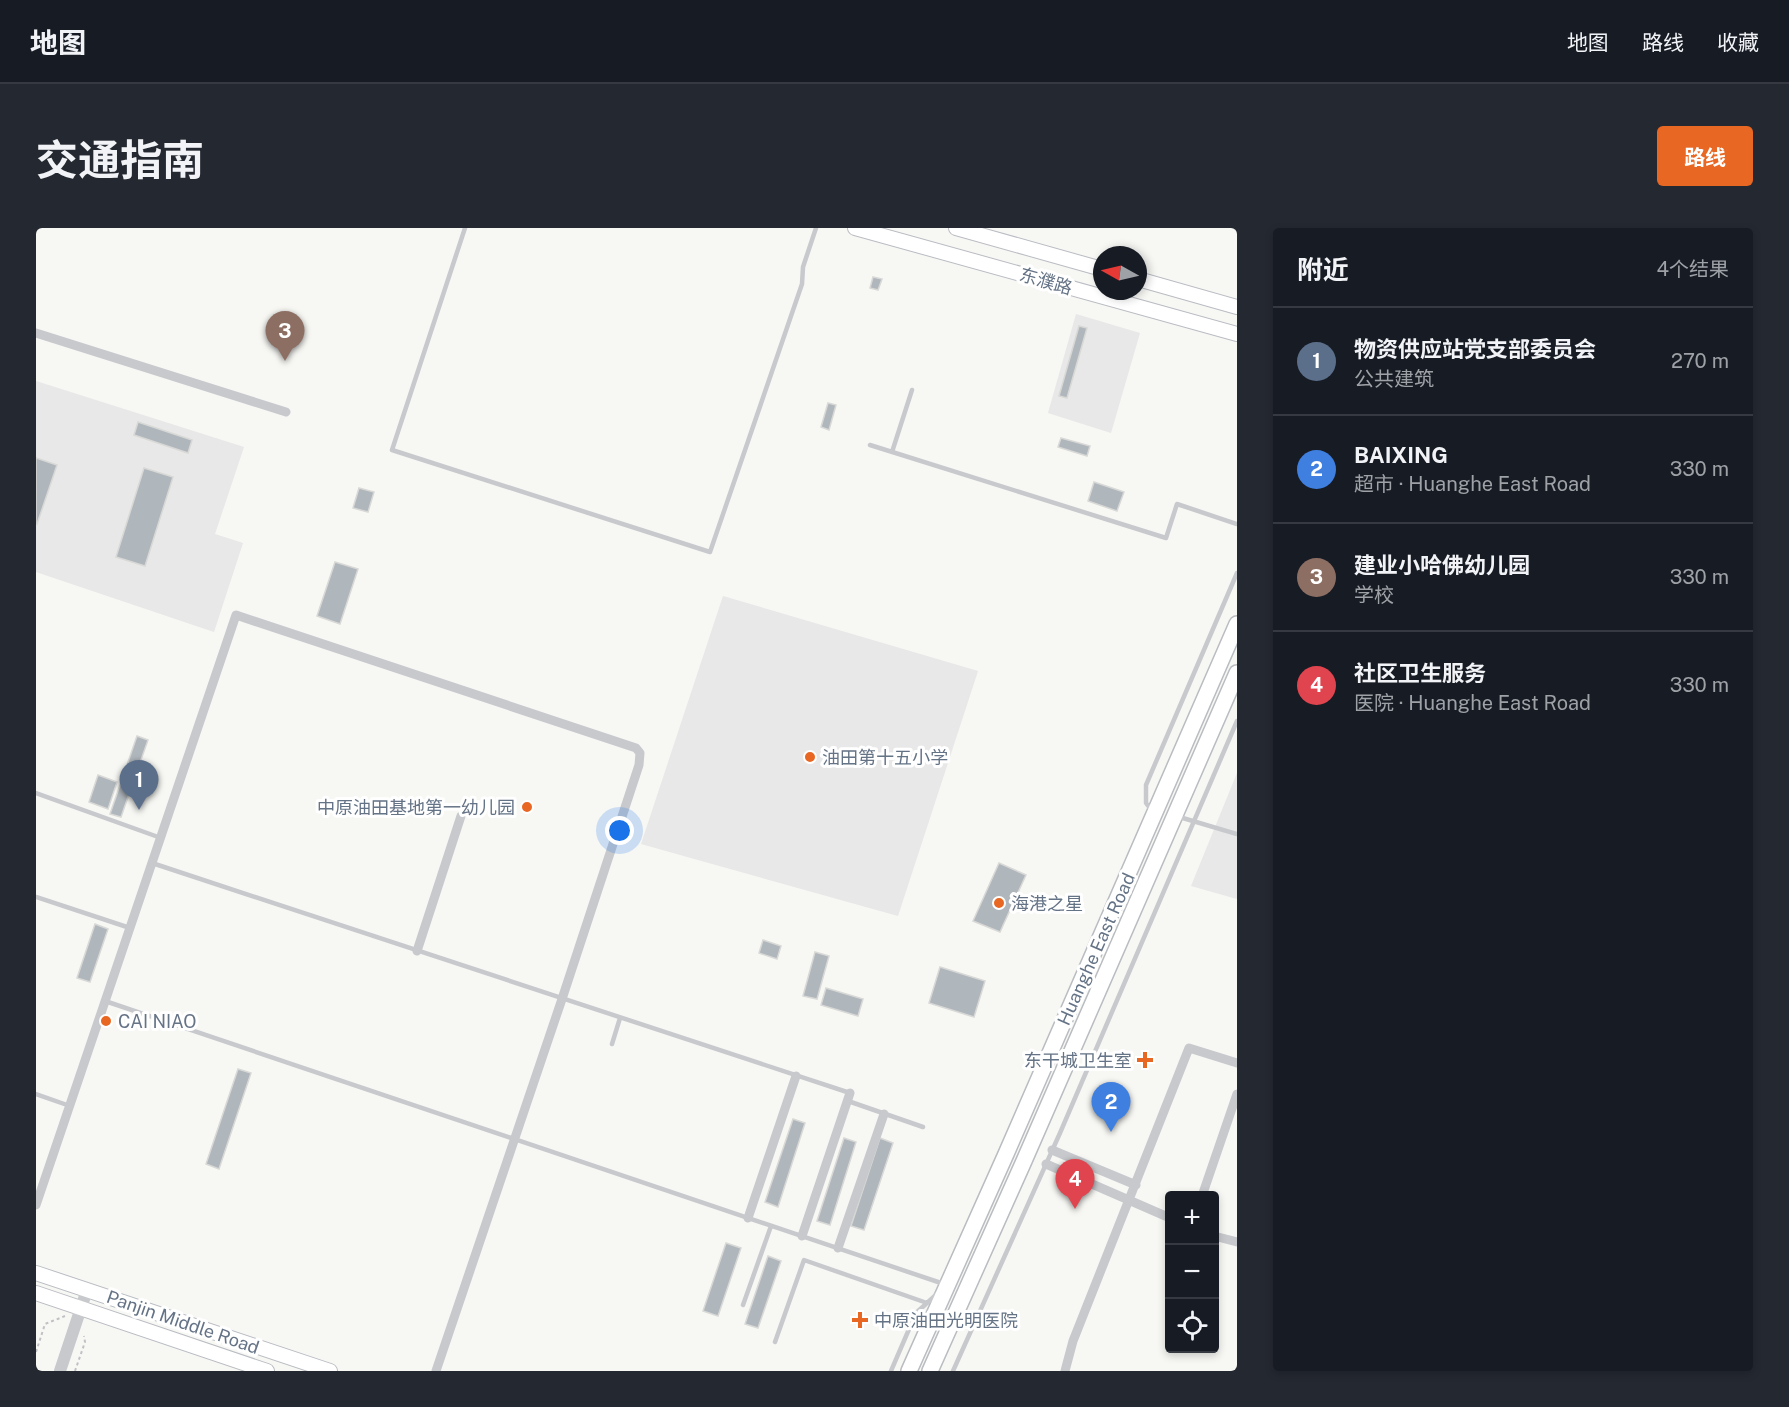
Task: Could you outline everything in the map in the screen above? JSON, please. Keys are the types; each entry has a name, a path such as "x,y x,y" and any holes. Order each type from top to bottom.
{"main road":[{"name":"东濮路","path":"855,228 1237,334"},
{"name":"东濮路","path":"956,228 1093,266"},
{"path":"1147,282 1237,307"},
{"name":"Huanghe East Road","path":"909,1371 1237,624"},
{"name":"Huanghe East Road","path":"930,1371 1237,673"},
{"name":"Panjin Middle Road","path":"36,1273 330,1371"},
{"name":"Panjin Middle Road","path":"36,1293 267,1371"}],"street":[{"path":"36,333 286,412"},
{"path":"36,1205 236,615 636,748 640,753 639,765 436,1371"},
{"path":"417,951 461,816"},
{"path":"1065,1371 1073,1341 1189,1048 1237,1063"},
{"path":"748,1218 796,1076"},
{"path":"1204,1191 1237,1094"},
{"path":"802,1236 849,1097"},
{"path":"838,1248 884,1114"},
{"path":"1052,1150 1136,1185"},
{"path":"1046,1164 1165,1216"},
{"path":"1219,1237 1237,1242"},
{"path":"60,1371 87,1290"}],"lane":[{"path":"465,228 392,450 710,552 802,285 803,267 816,228"},
{"path":"892,452 912,390"},
{"path":"870,445 1166,538 1178,504 1237,524"},
{"path":"1154,815 1146,803 1146,785 1237,573"},
{"path":"953,1371 1046,1164 1237,720"},
{"path":"36,793 161,838"},
{"path":"1175,816 1237,834"},
{"path":"152,863 796,1076 884,1114 922,1127"},
{"path":"36,897 130,928"},
{"path":"105,1001 947,1285 916,1313 891,1371"},
{"path":"612,1044 620,1018"},
{"path":"36,1094 70,1106"},
{"path":"743,1305 771,1226"},
{"path":"775,1342 804,1260 927,1303"}],"path":[{"path":"36,1353 45,1324 81,1309"}],"shaded area":[{"path":"1076,314 1140,333 1111,433 1048,413"},
{"path":"36,381 244,447 215,534 243,543 214,632 36,572"},
{"name":"油田第十五小学","path":"723,596 978,671 898,916 641,844"},
{"path":"1237,773 1237,899 1191,886"}],"building":[{"path":"873,277 882,279 878,290 870,288"},
{"path":"1079,326 1087,328 1067,398 1059,396"},
{"path":"828,403 836,405 829,430 821,427"},
{"path":"138,422 192,440 188,453 134,435"},
{"path":"1061,438 1090,446 1087,456 1058,447"},
{"path":"36,458 57,465 37,524 36,523"},
{"path":"144,468 173,477 145,566 116,557"},
{"path":"1094,482 1124,492 1117,511 1088,501"},
{"path":"359,488 374,492 368,512 353,508"},
{"path":"335,562 358,569 340,624 317,616"},
{"path":"137,736 148,740 121,817 110,814"},
{"path":"98,775 117,782 108,809 89,802"},
{"path":"999,863 1026,875 1000,932 973,921"},
{"path":"95,924 108,929 90,982 77,978"},
{"path":"763,940 781,946 777,959 759,953"},
{"path":"815,952 829,956 817,999 803,996"},
{"path":"940,967 985,981 974,1017 929,1003"},
{"path":"826,988 863,999 858,1016 821,1005"},
{"path":"238,1069 251,1073 219,1169 206,1164"},
{"path":"793,1119 805,1123 778,1207 765,1202"},
{"path":"844,1138 856,1142 830,1225 817,1221"},
{"path":"880,1138 893,1143 864,1230 851,1226"},
{"path":"726,1243 741,1248 718,1316 703,1311"},
{"path":"768,1256 781,1261 758,1328 745,1324"}],"place":[{"name":"建业小哈佛幼儿园","path":"285,361"},
{"name":"油田第十五小学","path":"810,757"},
{"name":"中原油田基地第一幼儿园","path":"527,807"},
{"name":"物资供应站党支部委员会","path":"139,810"},
{"name":"海港之星","path":"999,903"},
{"name":"CAI NIAO","path":"106,1021"},
{"name":"东干城卫生室","path":"1145,1060"},
{"name":"BAIXING","path":"1111,1132"},
{"name":"社区卫生服务","path":"1075,1209"},
{"name":"中原油田光明医院","path":"860,1320"}]}
